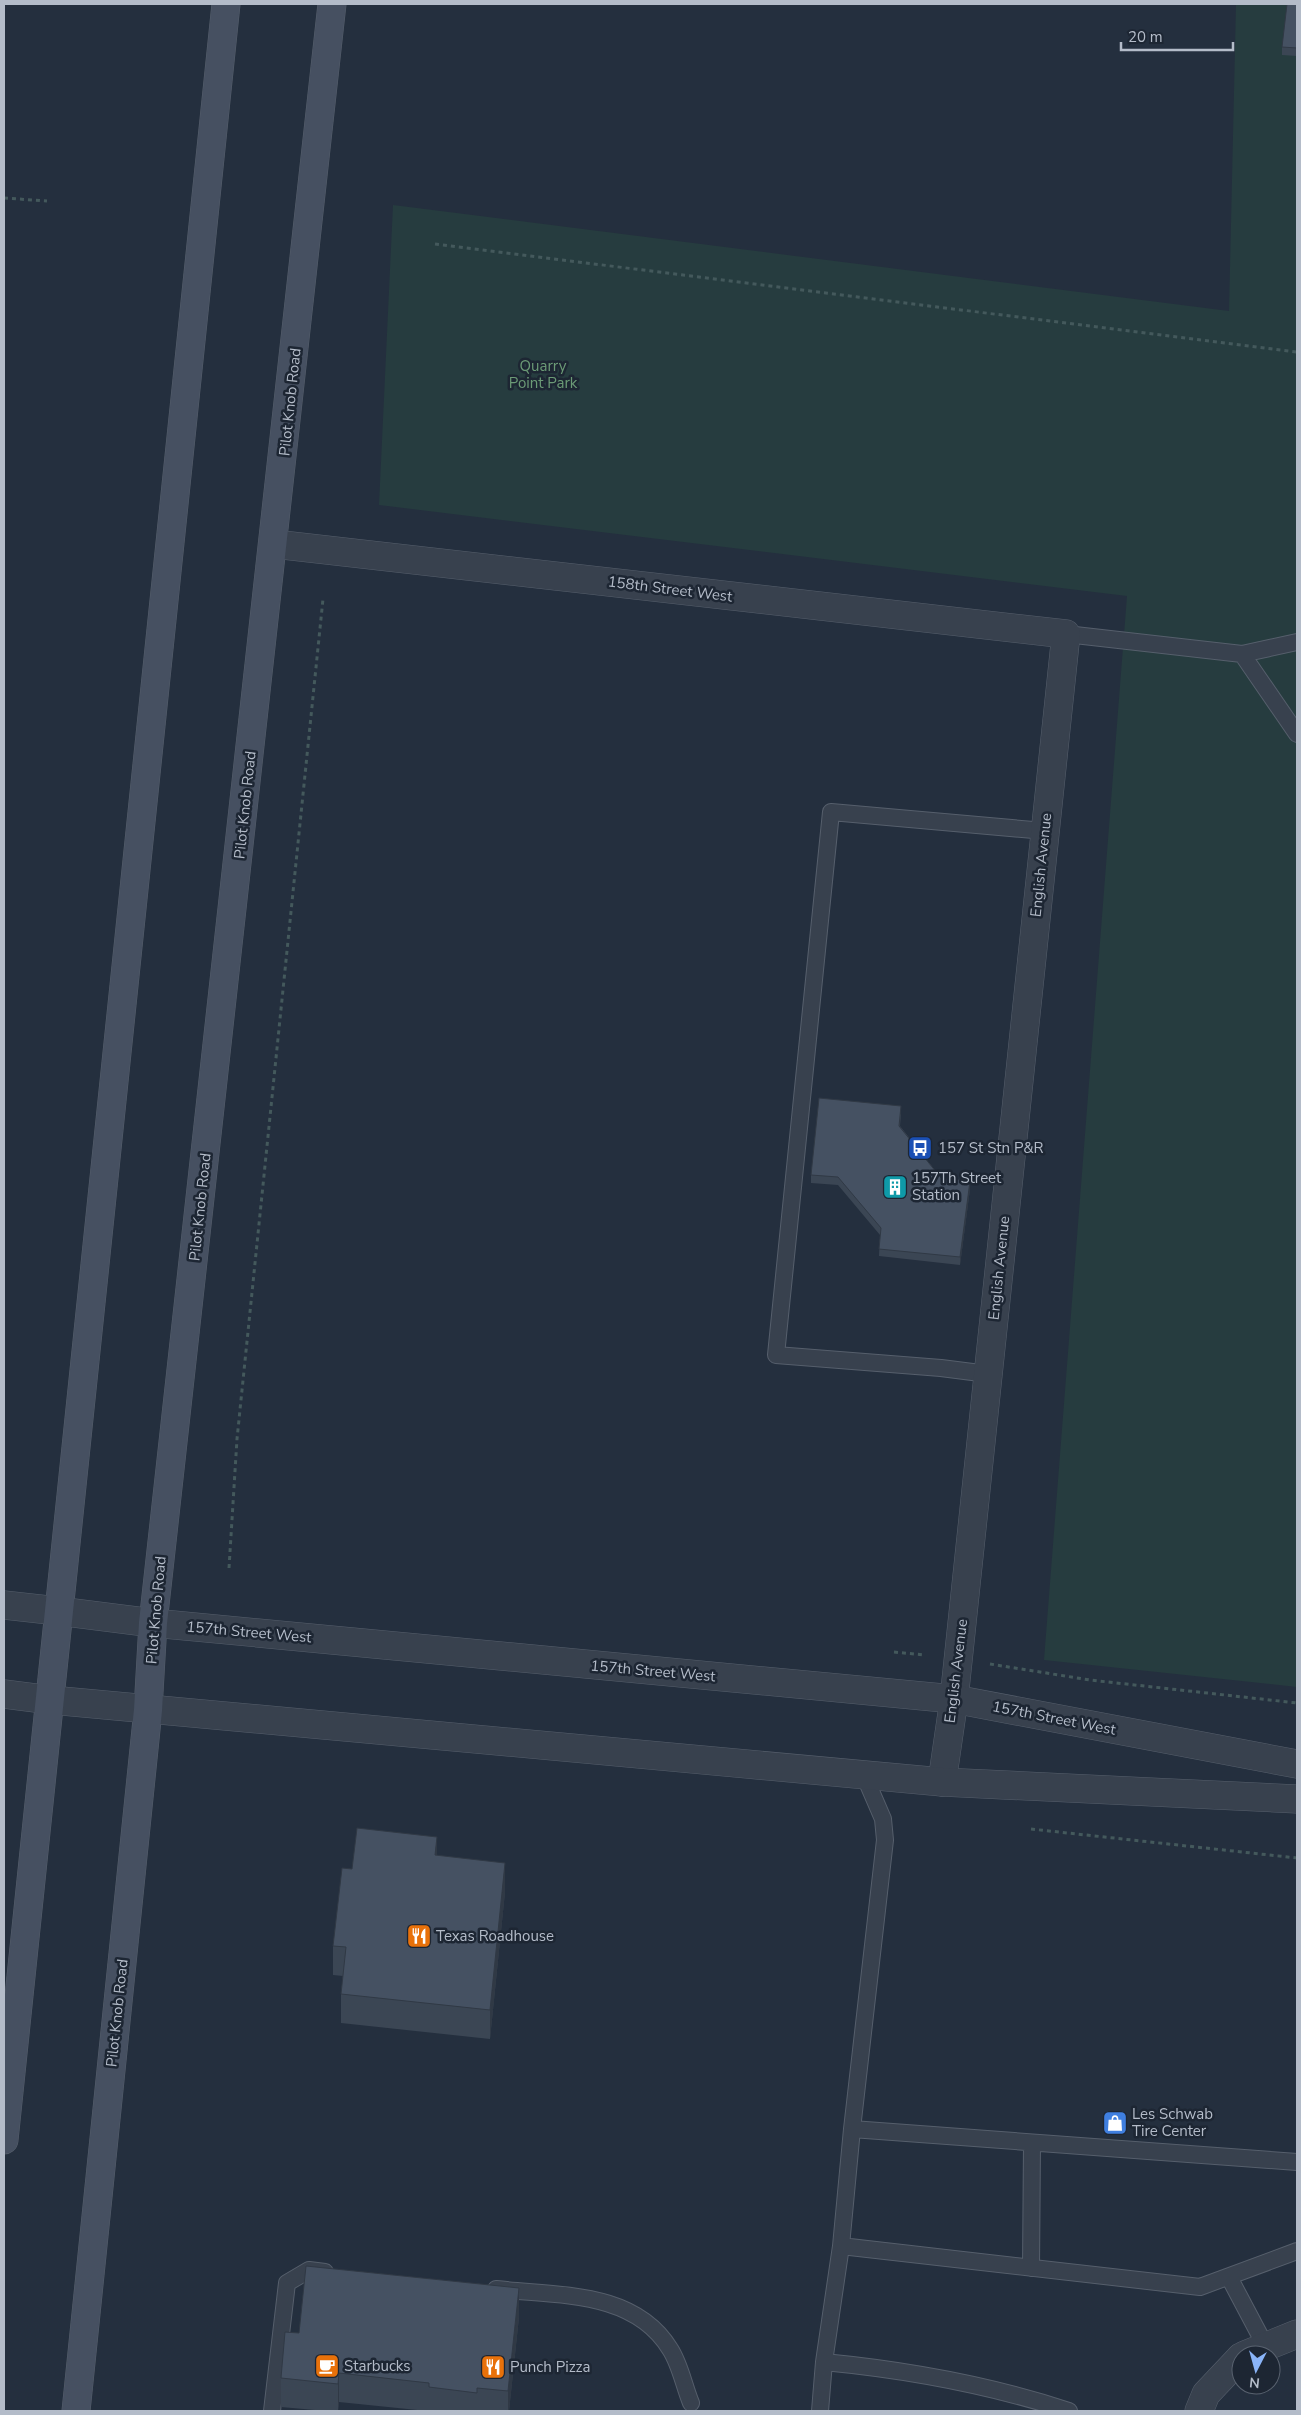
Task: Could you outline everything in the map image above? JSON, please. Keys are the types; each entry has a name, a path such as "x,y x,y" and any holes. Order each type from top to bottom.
{"main road":[{"path":"4,2140 226,4"},
{"name":"Pilot Knob Road","path":"76,2411 148,1710 153,1623 274,544 332,4"}],"street":[{"name":"158th Street West","path":"274,544 1066,634"},
{"name":"English Avenue","path":"942,1782 954,1699 1066,634"},
{"name":"157th Street West","path":"4,1605 153,1623 954,1699 1297,1764"},
{"path":"4,1694 148,1710 942,1782 1297,1798"},
{"path":"1270,2345 1297,2334"},
{"path":"1199,2411 1206,2394 1231,2368"}],"lane":[{"path":"1066,634 1242,654 1297,642"},
{"path":"1242,654 1297,734"},
{"path":"988,1374 941,1368 776,1355 831,812 1045,831"},
{"path":"820,2411 824,2362 842,2246 863,2025 885,1840 883,1819 864,1775"},
{"path":"852,2129 1297,2162"},
{"path":"1031,2268 1032,2143"},
{"path":"842,2246 1200,2287 1297,2251"},
{"path":"272,2411 287,2283 309,2270 338,2273"},
{"path":"1228,2277 1254,2345"},
{"path":"483,2288 599,2300 633,2312 656,2330 671,2350 691,2403"},
{"path":"824,2362 869,2366 1015,2394 1069,2411"}],"path":[{"path":"4,198 47,201"},
{"path":"435,244 1297,352"},
{"path":"228,1568 237,1439 323,600"},
{"path":"1010,1666 1090,1680 1297,1703"},
{"path":"1031,1829 1297,1858"}],"green space":[{"name":"Quarry Point Park","path":"1236,4 1297,4 1297,1687 1044,1660 1127,596 379,505 393,205 1229,311"}],"building":[{"path":"1287,4 1297,4 1297,48 1282,47"},
{"name":"157Th Street Station","path":"819,1098 901,1106 899,1126 941,1178 970,1181 960,1257 879,1249 881,1228 838,1177 811,1175"},
{"name":"Texas Roadhouse","path":"357,1828 437,1837 435,1855 505,1863 490,2010 341,1994 346,1947 333,1946 342,1868 352,1869"},
{"path":"306,2266 519,2288 508,2391 477,2388 477,2393 429,2387 429,2383 339,2373 338,2384 281,2378 285,2332 299,2333"}],"place":[{"name":"157 St Stn P&R","path":"920,1148"},
{"name":"157Th Street Station","path":"895,1187"},
{"name":"Texas Roadhouse","path":"419,1936"},
{"name":"Les Schwab Tire Center","path":"1115,2123"},
{"name":"Starbucks","path":"327,2366"},
{"name":"Punch Pizza","path":"493,2367"}]}
